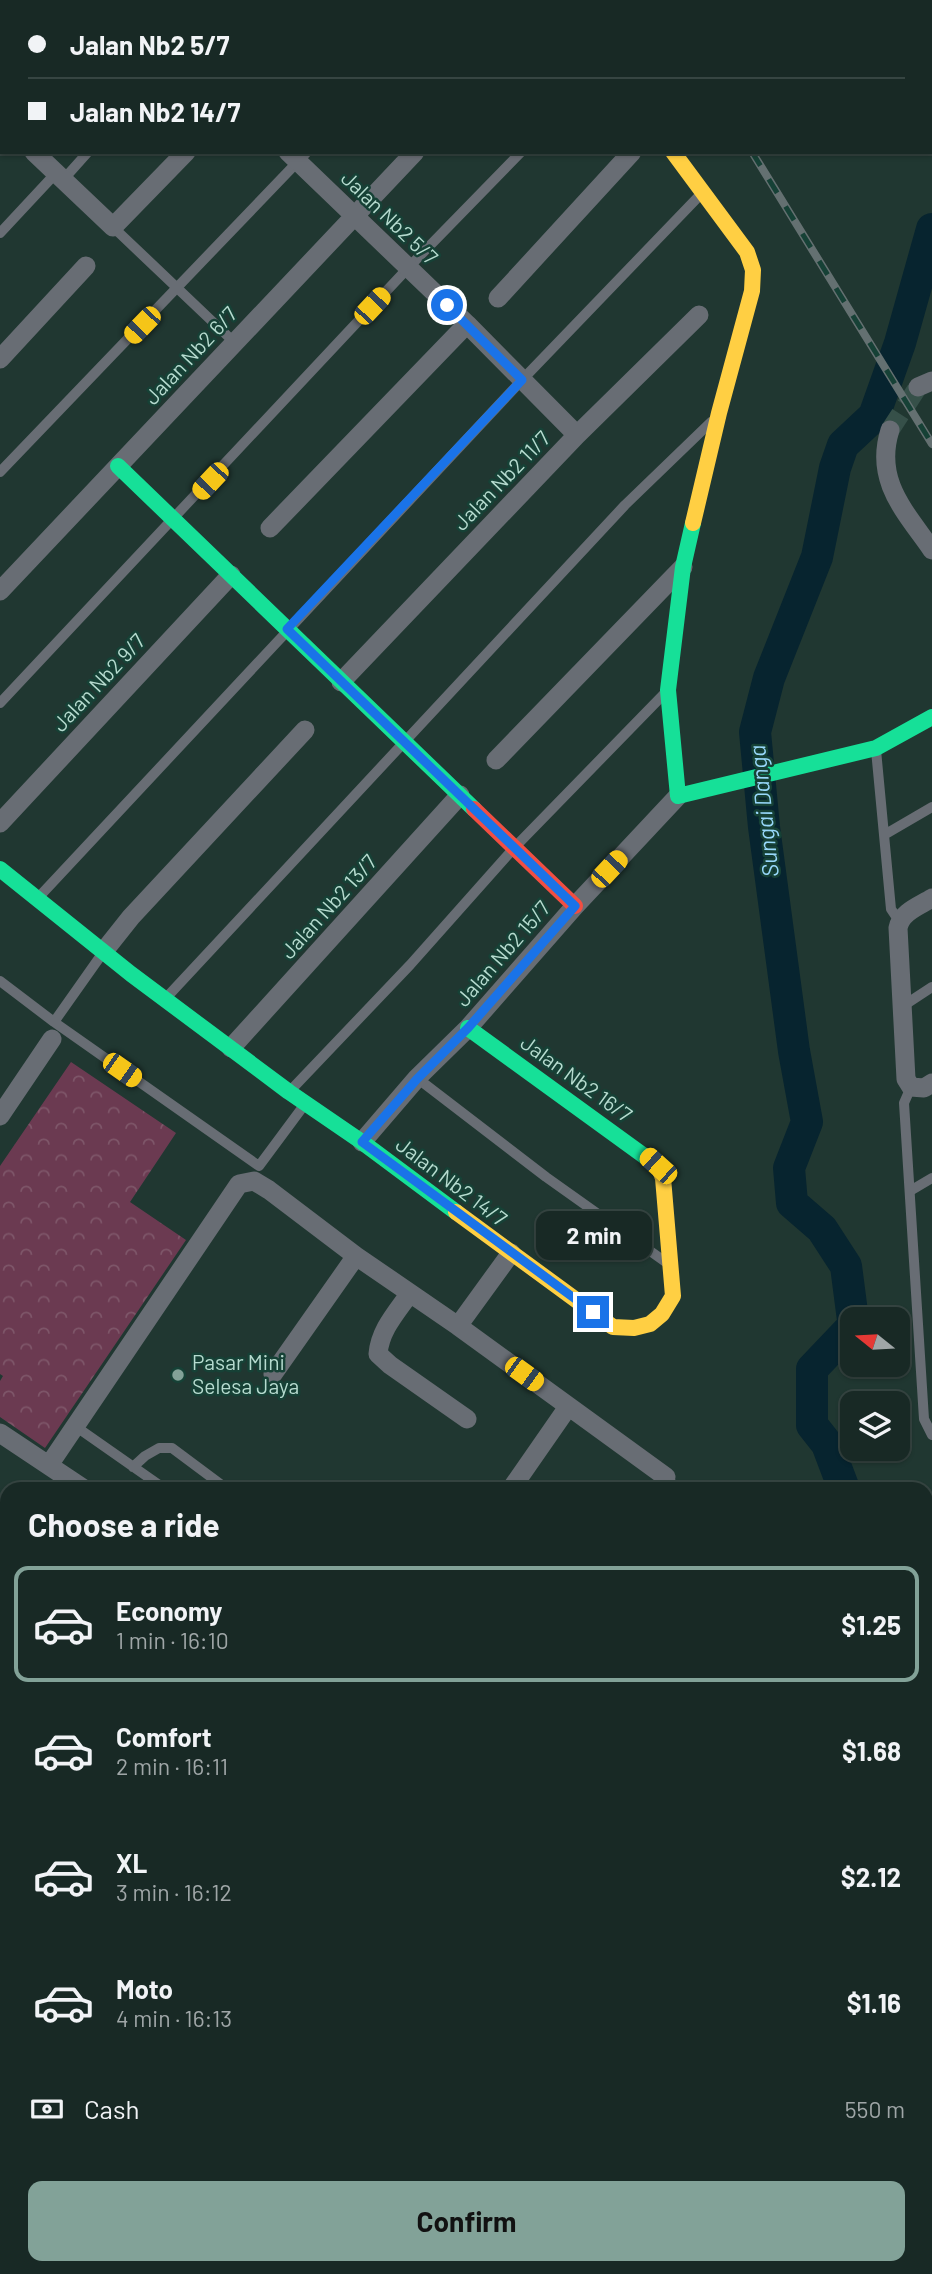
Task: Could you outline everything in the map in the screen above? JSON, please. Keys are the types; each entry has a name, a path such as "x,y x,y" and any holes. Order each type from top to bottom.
{"street":[{"path":"36,154 113,227 184,154"},
{"name":"Jalan Nb2 6/7","path":"0,591 413,154"},
{"path":"498,299 630,154"},
{"path":"674,154 747,252 753,270 752,291 719,413 683,567 668,690 678,796 876,748 932,717"},
{"name":"Jalan Nb2 5/7","path":"297,156 577,435"},
{"path":"0,359 86,265"},
{"name":"Jalan Nb2 11/7","path":"341,682 577,435 699,315"},
{"path":"270,528 467,324"},
{"path":"890,430 884,447 887,478 896,500 932,550"},
{"path":"118,466 575,906"},
{"path":"496,760 683,567"},
{"name":"Jalan Nb2 9/7","path":"0,823 230,575"},
{"path":"104,951 131,917 305,730"},
{"name":"Jalan Nb2 13/7","path":"231,1048 460,795"},
{"name":"Jalan Nb2 15/7","path":"362,1142 678,796"},
{"name":"Jalan Nb2 14/7","path":"0,869 305,1104 362,1142 613,1327 630,1329 646,1326 665,1312 673,1296 663,1178 658,1166"},
{"path":"932,898 899,920 906,1079 911,1087 923,1088 932,1083"},
{"name":"Jalan Nb2 16/7","path":"468,1028 658,1166"},
{"path":"0,1116 53,1030"},
{"path":"48,1465 239,1184 254,1181 458,1326 663,1482"},
{"path":"458,1326 511,1253"},
{"path":"273,1374 356,1256"},
{"path":"410,1293 387,1324 379,1341 378,1354 467,1419"},
{"path":"516,1482 568,1407"},
{"path":"0,1433 74,1482"}],"lane":[{"path":"0,233 86,154"},
{"path":"0,703 408,268 519,154"},
{"path":"0,472 178,288 297,156"},
{"path":"36,899 287,629 702,193"},
{"path":"113,227 235,343"},
{"path":"166,999 625,505 719,413"},
{"path":"289,1092 410,965 514,848 668,690"},
{"path":"876,748 891,909 899,920"},
{"path":"884,835 932,807"},
{"path":"53,1030 104,951"},
{"path":"0,981 53,1030 259,1166 305,1104"},
{"path":"902,1006 932,987"},
{"path":"417,1079 546,1177 670,1265"},
{"path":"911,1087 904,1103 924,1419 932,1435"},
{"path":"910,1191 932,1178"},
{"path":"921,1370 932,1364"},
{"path":"75,1426 155,1482"},
{"path":"133,1467 159,1448 172,1448 218,1482"}],"green space":[{"path":"71,1062 176,1133 130,1202 186,1240 45,1448 0,1417 0,1381 3,1376 0,1374 0,1166"}],"waterway":[{"name":"Sungai Danga","path":"851,1307 846,1266 822,1229 792,1203 789,1168 807,1122 794,1051 764,827 755,732 769,678 817,557 835,468 843,445 874,416 900,343 932,229"},
{"name":"Sungai Danga","path":"840,1340 812,1369 812,1425 827,1444 841,1482"}],"tunnel":[{"path":"890,430 918,387"}],"railway":[{"path":"753,154 932,444"}],"traffic: fast":[{"path":"118,466 474,809"},
{"path":"693,523 683,567 668,690 678,796 876,748 932,717"},
{"path":"0,869 131,974 456,1212"},
{"path":"468,1028 658,1166"}],"traffic: slow":[{"path":"674,154 747,252 753,270 752,291 693,523"},
{"path":"456,1212 613,1327 634,1328 650,1324 662,1314 673,1296 663,1178 658,1166"}],"traffic: jam":[{"path":"474,809 575,906"}],"place":[{"name":"Pasar Mini Selesa Jaya","path":"178,1375"}],"route":[{"path":"447,305 522,380 287,629 575,906 468,1028 417,1079 362,1142 593,1312"}]}
